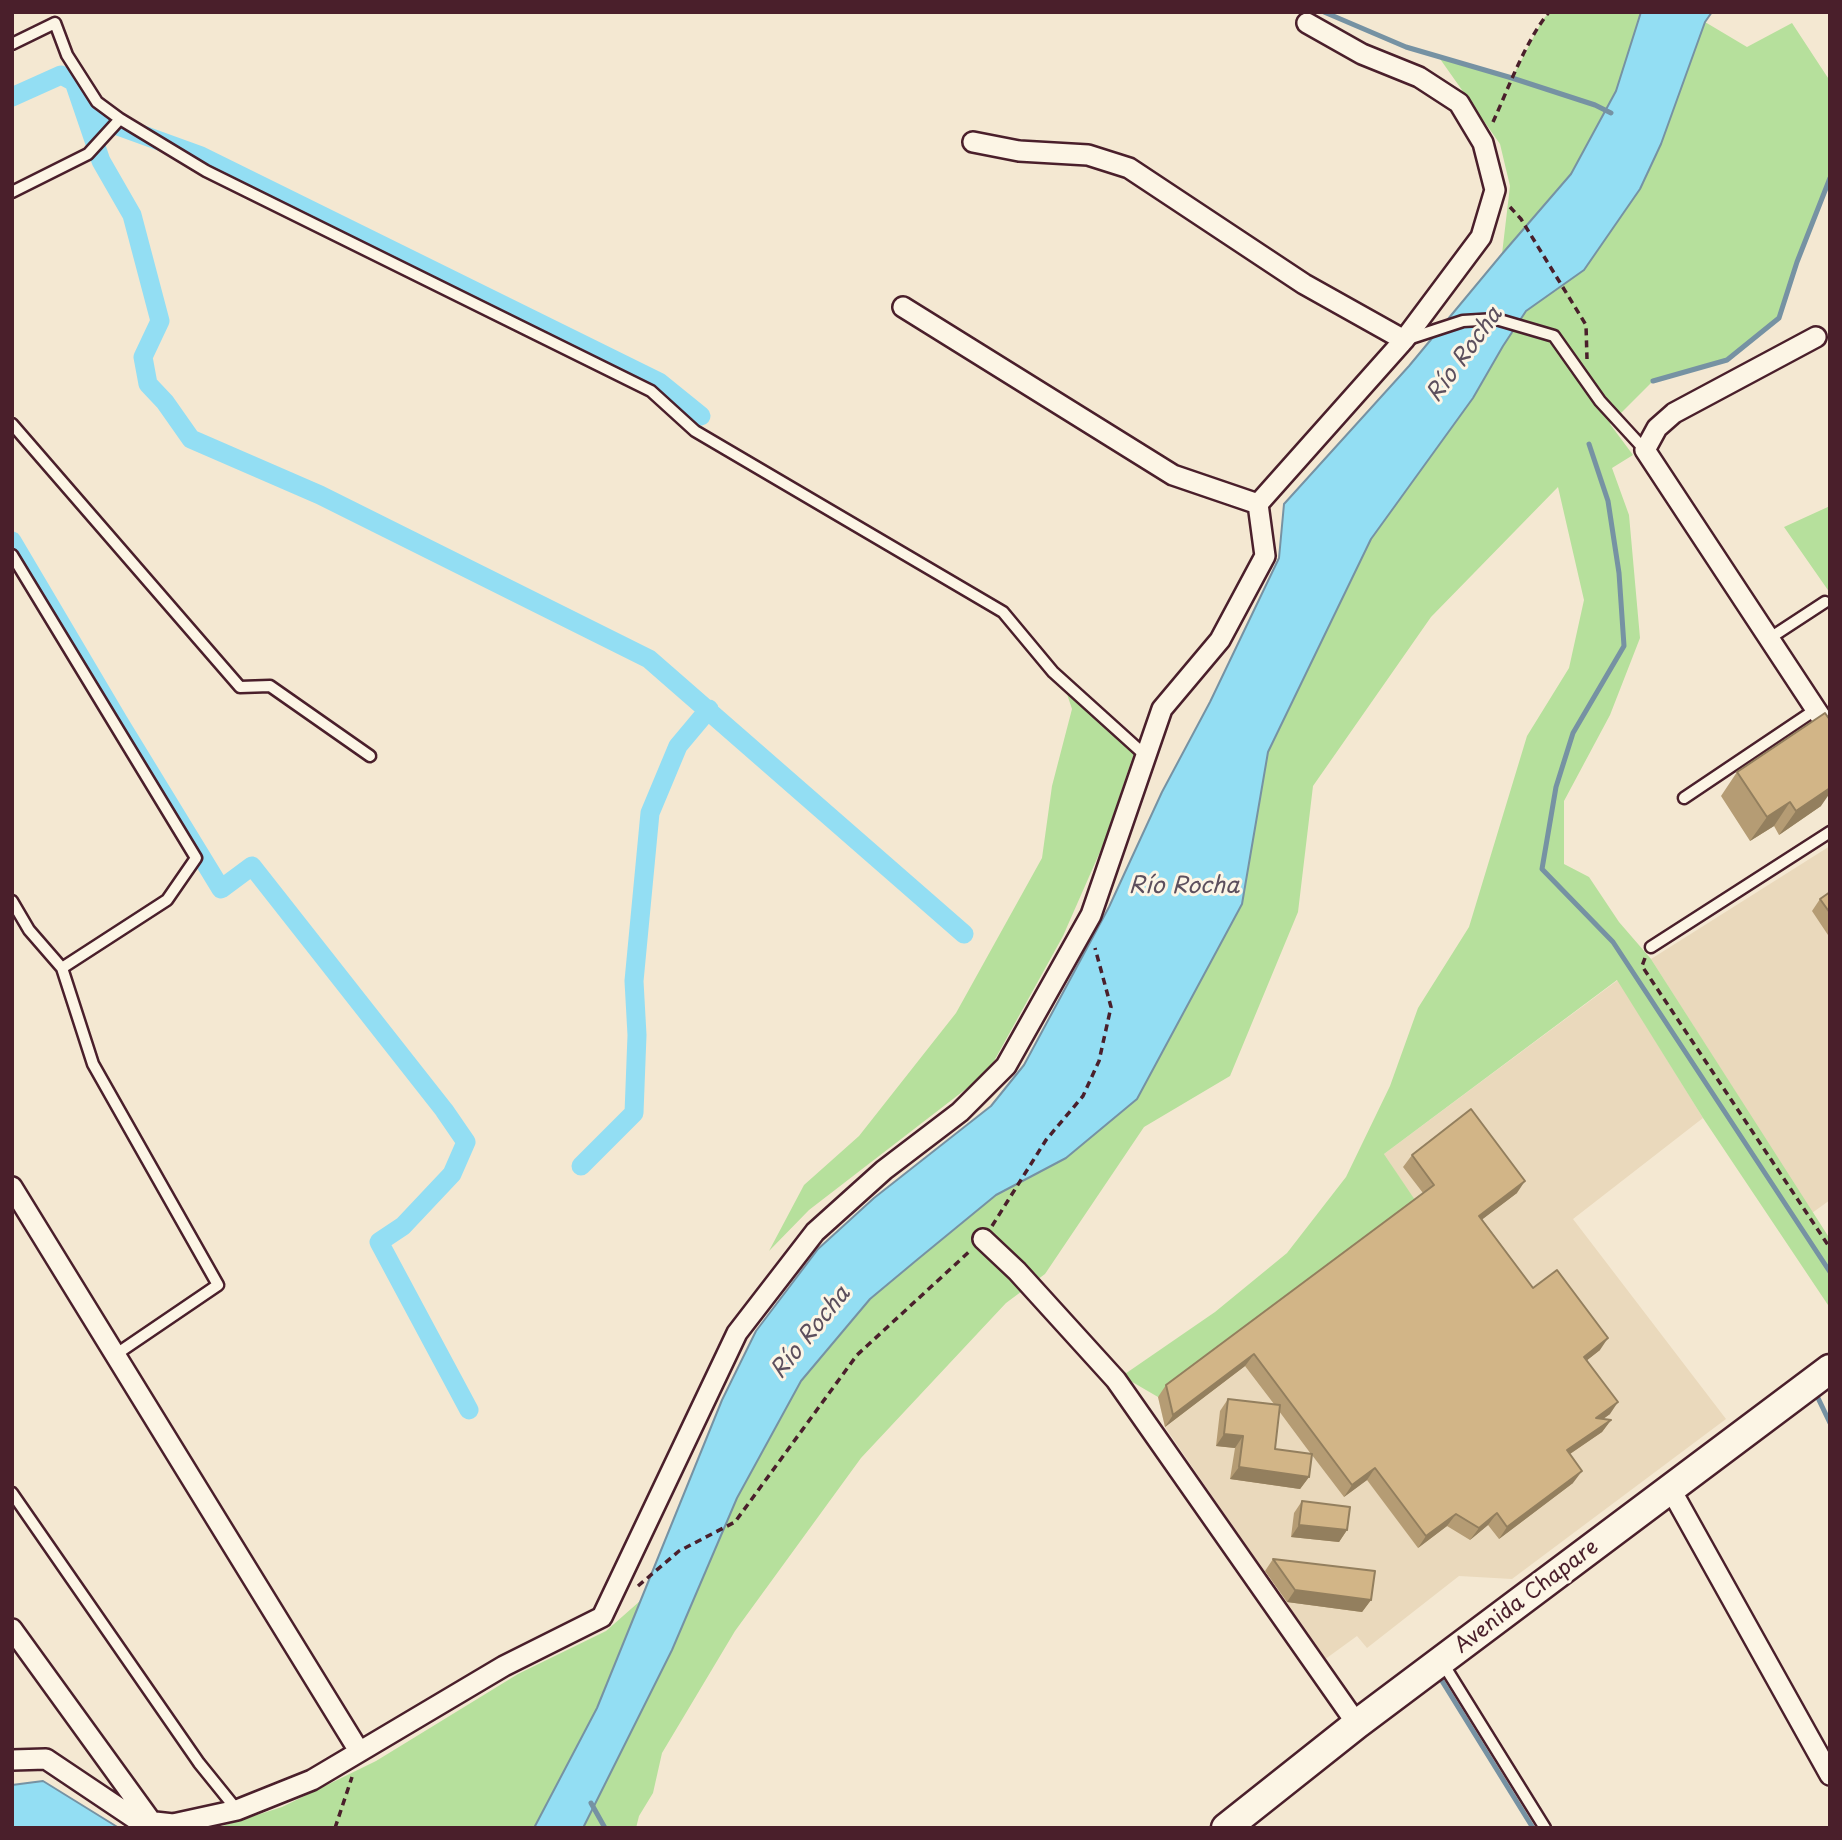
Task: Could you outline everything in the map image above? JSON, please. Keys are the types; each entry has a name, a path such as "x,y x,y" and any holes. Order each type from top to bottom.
{"main road":[{"name":"Avenida Chapare","path":"1226,1828 1357,1724 1830,1368"}],"street":[{"path":"12,1760 46,1759 137,1820 173,1824 237,1811 312,1780 504,1666 601,1618 737,1333 815,1232 884,1170 960,1112 1006,1066 1091,915 1161,709 1220,640 1265,556 1258,503 1404,341 1481,237 1495,190 1483,143 1459,103 1419,77 1362,54 1307,23"},
{"path":"973,142 1019,151 1088,155 1129,168 1304,284 1404,341"},
{"path":"903,307 1173,475 1258,503"},
{"path":"1816,337 1674,413 1657,428 1645,450 1830,731"},
{"path":"12,1187 359,1751"},
{"path":"983,1239 1017,1271 1116,1380 1357,1724"},
{"path":"1670,1488 1830,1775"},
{"path":"12,1629 151,1821"}],"lane":[{"path":"50,12 67,55 97,102 120,119 206,171 651,391 695,431 1003,612 1053,672 1146,756"},
{"path":"12,44 55,23"},
{"path":"12,192 88,154 120,119"},
{"path":"1404,341 1463,321 1496,318 1554,336 1600,401 1645,450"},
{"path":"12,424 240,687 271,686 370,756"},
{"path":"12,555 196,858 167,900 62,968"},
{"path":"1770,638 1825,602"},
{"path":"1684,798 1815,710"},
{"path":"1651,947 1830,832"},
{"path":"12,901 29,930 62,968 93,1064 218,1285 115,1355"},
{"path":"12,1493 199,1763 237,1811"},
{"path":"1442,1662 1545,1828"}],"path":[{"path":"1483,143 1512,78 1549,12"},
{"path":"1521,219 1586,325 1588,382"},
{"path":"631,1593 679,1551 735,1522 857,1354 983,1239 1046,1140 1083,1096 1099,1061 1111,1007 1095,950 1091,915"},
{"path":"1651,947 1642,966 1830,1248"},
{"path":"335,1828 359,1751"}],"shaded area":[{"path":"1830,846 1830,1200 1812,1213 1651,959"},
{"path":"1618,980 1703,1118 1573,1219 1726,1419 1512,1579 1459,1576 1367,1648 1357,1636 1324,1660 1165,1427 1158,1397 1416,1203 1384,1154"}],"green space":[{"path":"1549,12 1641,12 1616,91 1571,174 1502,254 1510,186 1500,144 1438,56 1512,78"},
{"path":"1705,22 1747,47 1792,23 1830,81 1830,178 1797,262 1779,318 1727,360 1653,381 1610,424 1633,455 1612,468 1629,515 1640,638 1610,715 1564,801 1564,864 1589,877 1619,922 1651,959 1830,1239 1830,1308 1703,1118 1617,980 1384,1154 1417,1203 1158,1397 1122,1376 1215,1312 1287,1253 1346,1177 1390,1086 1418,1008 1469,927 1527,736 1569,668 1584,600 1558,487 1431,617 1313,786 1298,912 1230,1076 1144,1127 1045,1274 1006,1303 861,1458 735,1631 662,1753 653,1793 639,1816 636,1828 583,1828 672,1650 737,1498 801,1381 870,1299 996,1195 1066,1158 1242,904 1268,752 1371,539 1473,398 1526,311 1584,270 1640,189 1661,144"},
{"path":"1830,506 1830,593 1784,527"},
{"path":"1066,691 1134,753 1103,845 1063,936 988,1072 809,1210 769,1251 804,1185 859,1136 956,1013 1042,858 1052,786 1072,709"},
{"path":"640,1601 597,1708 534,1828 216,1828 282,1807 376,1761 518,1674 606,1631"}],"water":[{"name":"Río Rocha","path":"1641,12 1712,12 1705,22 1661,144 1640,189 1584,270 1526,311 1473,398 1371,539 1268,752 1242,904 1137,1099 1066,1158 996,1195 870,1299 801,1381 737,1498 672,1650 583,1828 534,1828 597,1708 722,1400 756,1331 818,1249 874,1198 991,1106 1024,1065 1109,907 1162,792 1210,702 1279,558 1284,504 1409,366 1571,174 1616,91"},
{"path":"43,1781 119,1828 12,1828 12,1785"}],"building":[{"path":"1825,713 1830,720 1830,788 1796,811 1790,802 1767,817 1737,772"},
{"path":"1830,892 1830,913 1820,899"},
{"path":"1471,1109 1525,1181 1479,1216 1533,1288 1557,1270 1608,1338 1584,1357 1618,1402 1596,1418 1611,1420 1567,1450 1582,1471 1507,1527 1497,1513 1479,1528 1456,1514 1426,1536 1375,1468 1352,1485 1254,1354 1173,1415 1166,1385 1434,1185 1412,1155"},
{"path":"1228,1399 1280,1405 1275,1449 1312,1454 1309,1477 1239,1467 1243,1436 1224,1434"},
{"path":"1302,1501 1350,1507 1347,1530 1299,1525"},
{"path":"1273,1559 1375,1571 1371,1600 1295,1590"}],"waterway":[{"path":"1324,12 1406,47 1512,78 1595,105 1611,113"},
{"path":"12,97 61,75 74,82 101,161 132,215 160,321 143,357 148,384 165,402 191,439 320,495 649,659 964,934"},
{"path":"85,114 201,156 659,382 701,416"},
{"path":"1653,381 1727,360 1779,318 1797,262 1830,178"},
{"path":"1589,444 1608,501 1619,573 1624,646 1573,733 1556,787 1542,869 1613,942 1830,1272"},
{"path":"12,541 221,889 252,866 444,1110 466,1142 452,1174 403,1226 379,1242 469,1410"},
{"path":"581,1166 634,1113 637,1035 634,981 650,813 678,746 709,709"},
{"path":"1818,1398 1830,1423"},
{"path":"1442,1681 1533,1828"},
{"path":"591,1803 605,1828"}]}
